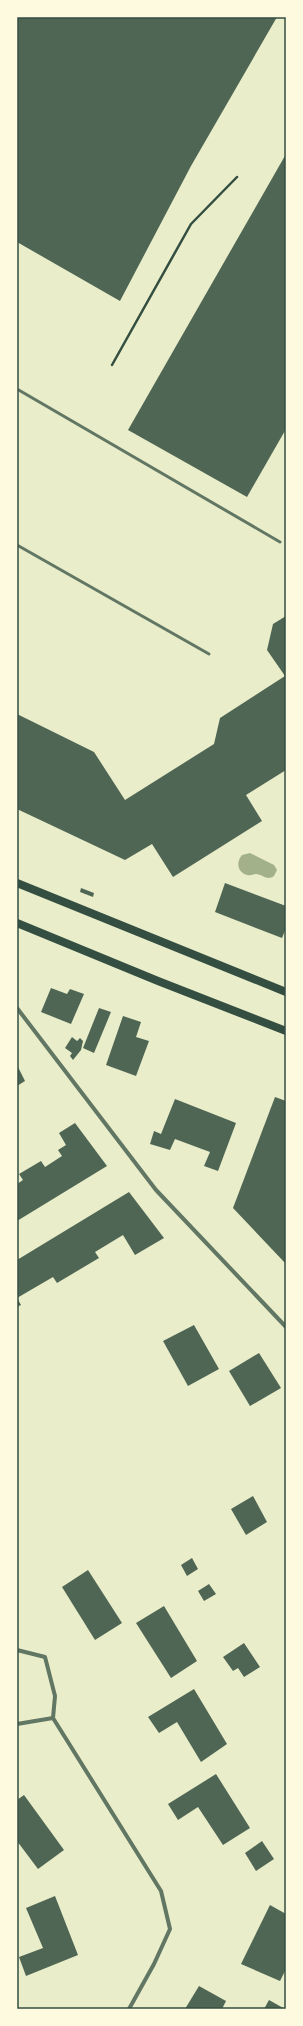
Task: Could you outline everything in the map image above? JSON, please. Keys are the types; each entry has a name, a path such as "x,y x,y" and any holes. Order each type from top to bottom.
{"main road":[{"path":"17,882 286,992"},
{"path":"17,922 158,981 286,1031"}],"street":[{"path":"17,1008 156,1190 286,1327"},
{"path":"17,1650 45,1657 55,1696 53,1718 162,1891 170,1929 154,1964 129,2009"},
{"path":"17,1724 53,1718"}],"lane":[{"path":"17,389 280,542"},
{"path":"17,544 209,654"}],"path":[{"path":"112,365 191,224 237,177"}],"shaded area":[{"path":"250,853 274,865 277,870 274,876 267,878 256,874 247,875 241,872 238,866 240,858 242,855"}],"building":[{"path":"17,17 277,17 191,166 120,301 17,242"},
{"path":"286,154 286,429 247,497 128,430"},
{"path":"286,616 286,770 246,795 262,821 173,877 152,844 125,860 17,809 17,714 94,752 125,800 214,744 220,718 285,676 267,650 273,624"},
{"path":"225,883 286,906 286,928 282,938 215,912"},
{"path":"81,888 94,893 93,897 80,892"},
{"path":"51,988 67,994 70,989 84,994 71,1024 41,1012"},
{"path":"99,1008 111,1012 94,1053 83,1048"},
{"path":"123,1016 141,1022 136,1037 149,1041 136,1076 106,1065"},
{"path":"72,1037 77,1041 80,1038 83,1041 81,1050 73,1060 70,1056 72,1053 65,1048"},
{"path":"17,1065 25,1081 17,1086"},
{"path":"275,1097 286,1101 286,1264 233,1208"},
{"path":"175,1099 236,1123 218,1171 204,1166 210,1152 175,1139 170,1150 150,1144 154,1131 161,1134"},
{"path":"75,1123 107,1166 17,1221 17,1184 23,1180 19,1174 41,1161 45,1167 62,1156 58,1150 66,1145 59,1133"},
{"path":"129,1192 164,1238 135,1255 123,1235 95,1252 99,1258 57,1283 53,1277 17,1298 17,1260"},
{"path":"17,1298 21,1305 17,1307"},
{"path":"194,1325 219,1369 188,1386 163,1341"},
{"path":"259,1353 281,1388 250,1406 229,1371"},
{"path":"253,1496 267,1522 246,1535 231,1509"},
{"path":"192,1558 198,1569 187,1576 181,1565"},
{"path":"88,1570 122,1623 95,1640 62,1587"},
{"path":"209,1584 216,1594 204,1601 198,1591"},
{"path":"164,1606 197,1661 171,1678 136,1623"},
{"path":"244,1643 260,1667 244,1677 238,1668 233,1671 223,1657"},
{"path":"194,1689 227,1744 201,1762 177,1722 159,1733 148,1717"},
{"path":"216,1774 250,1828 223,1845 198,1807 178,1820 168,1804"},
{"path":"24,1795 64,1850 38,1869 17,1841 17,1800"},
{"path":"262,1841 274,1859 256,1871 245,1853"},
{"path":"55,1896 78,1955 26,1976 19,1957 43,1948 26,1908"},
{"path":"270,1905 286,1914 286,1969 280,1981 241,1964"},
{"path":"199,1986 226,2001 222,2009 185,2009"},
{"path":"269,2000 285,2009 264,2009"}]}
